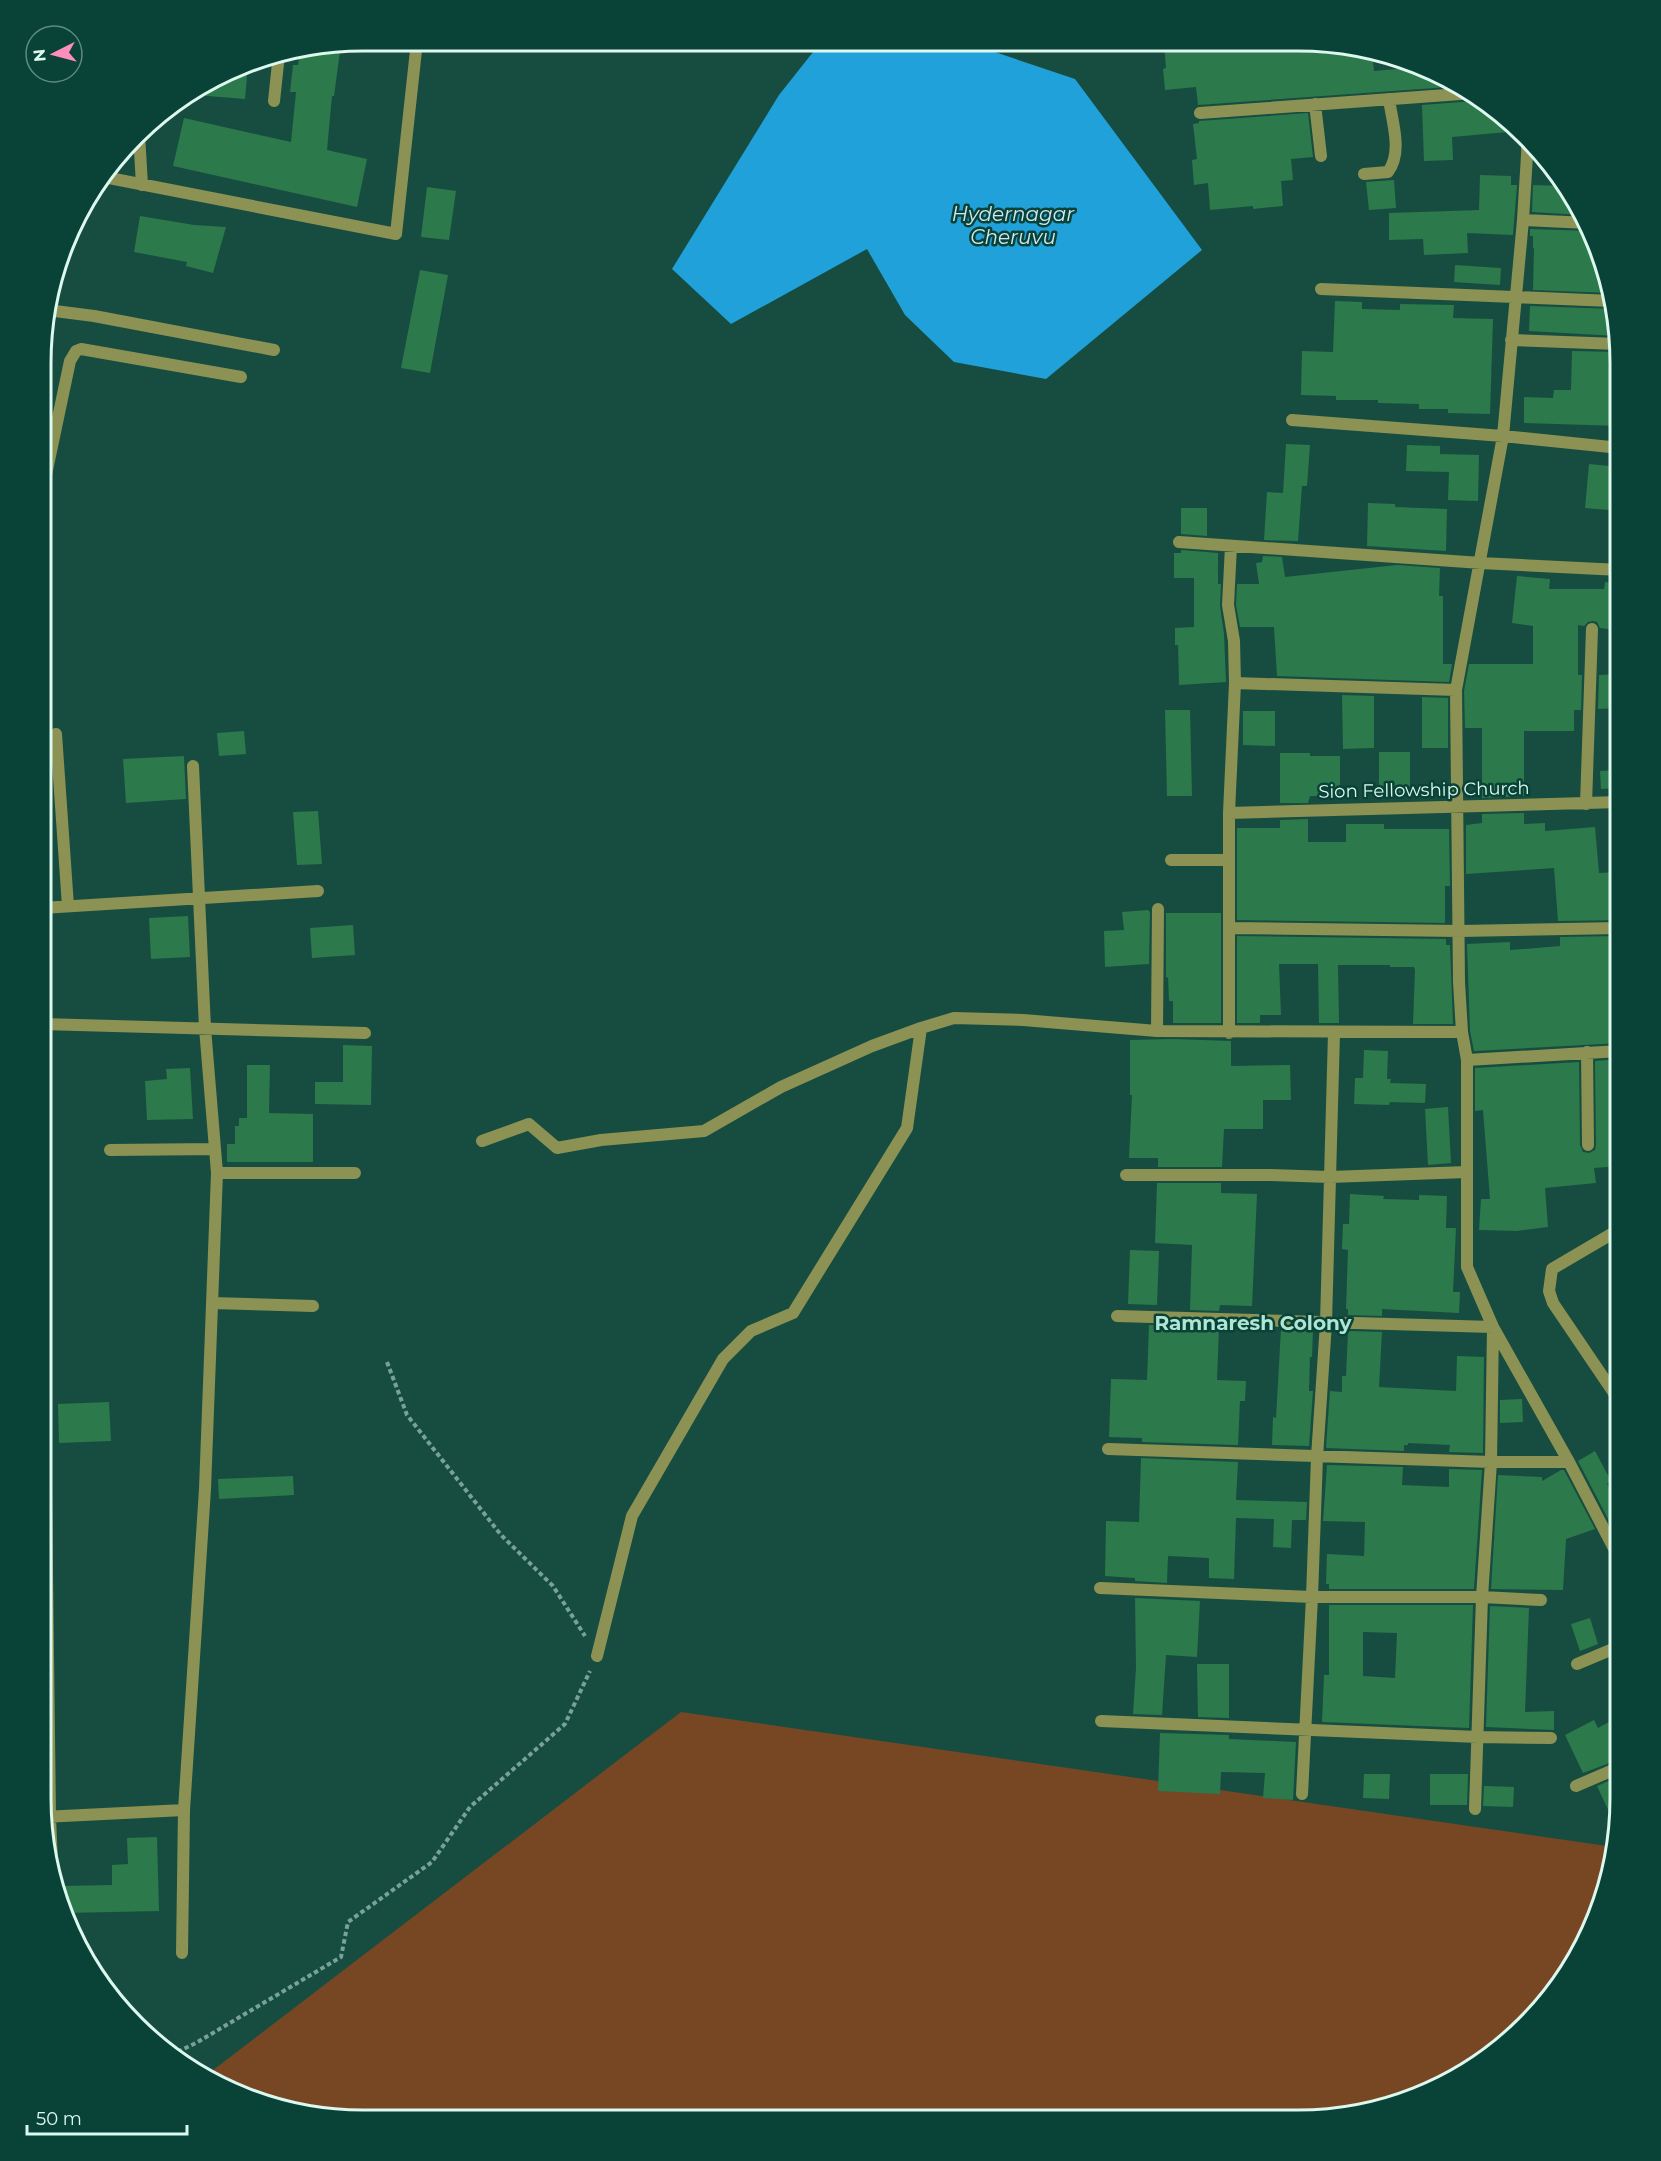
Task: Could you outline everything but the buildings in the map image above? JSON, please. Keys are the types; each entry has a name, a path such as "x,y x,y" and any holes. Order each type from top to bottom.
{"street":[{"path":"111,179 396,234 416,51"},
{"path":"274,101 278,63"},
{"path":"1200,113 1456,94"},
{"path":"1364,174 1388,171 1394,163 1396,150 1389,99"},
{"path":"1315,104 1321,156"},
{"path":"140,145 142,185"},
{"path":"1528,151 1503,436 1456,690 1460,982 1462,1032 1467,1060 1467,1266 1493,1327 1569,1462 1610,1541"},
{"path":"1523,220 1577,223"},
{"path":"1321,289 1604,301"},
{"path":"56,311 94,316 274,350"},
{"path":"1511,340 1609,344"},
{"path":"51,451 70,361 76,351 81,349 241,377"},
{"path":"1292,420 1503,436 1610,447"},
{"path":"1179,542 1610,569"},
{"path":"1228,1033 1228,860 1235,683 1234,641 1228,605 1232,546"},
{"path":"1586,804 1592,629"},
{"path":"1235,683 1456,690"},
{"path":"56,734 68,906"},
{"path":"182,1953 184,1810 205,1489 217,1173 205,1028 193,766"},
{"name":"Sion Fellowship Church","path":"1229,813 1610,803"},
{"path":"1171,860 1228,860"},
{"path":"51,907 318,891"},
{"path":"1157,1031 1158,909"},
{"path":"1229,928 1460,931 1610,928"},
{"path":"482,1141 529,1124 557,1148 601,1140 704,1131 781,1087 872,1046 954,1018 1023,1020 1157,1031 1228,1033 1462,1032"},
{"path":"51,1024 365,1033"},
{"path":"597,1656 632,1516 723,1359 751,1331 793,1313 907,1128 921,1028"},
{"path":"1302,1794 1317,1456 1326,1323 1334,1033"},
{"path":"1467,1060 1610,1051"},
{"path":"1587,1053 1588,1145"},
{"path":"110,1150 215,1149"},
{"path":"1126,1175 1330,1177 1467,1172"},
{"path":"217,1173 355,1173"},
{"path":"1610,1235 1552,1269 1549,1291 1553,1302 1610,1387"},
{"path":"212,1303 313,1306"},
{"path":"1117,1316 1493,1327"},
{"path":"1475,1809 1482,1597 1491,1462 1493,1327"},
{"path":"1108,1449 1491,1462 1569,1462"},
{"path":"1100,1588 1312,1597 1482,1597 1541,1600"},
{"path":"1577,1664 1610,1650"},
{"path":"1101,1721 1551,1738"},
{"path":"1576,1786 1610,1771"},
{"path":"52,1817 184,1810"}],"path":[{"path":"180,2051 340,1957 348,1922 432,1862 470,1807 566,1724 597,1656 553,1586 501,1535 407,1415 387,1362"}],"shaded area":[{"path":"681,1712 1606,1846 1599,1879 1578,1936 1546,1988 1519,2019 1488,2046 1436,2078 1398,2093 1359,2104 1298,2110 363,2110 322,2107 282,2099 243,2086 212,2071"}],"water":[{"name":"Hydernagar Cheruvu","path":"814,51 992,51 1075,79 1202,250 1046,379 954,362 905,315 867,249 731,324 672,269 779,95"}],"district":[{"name":"Ramnaresh Colony","path":"1253,1323"}]}
